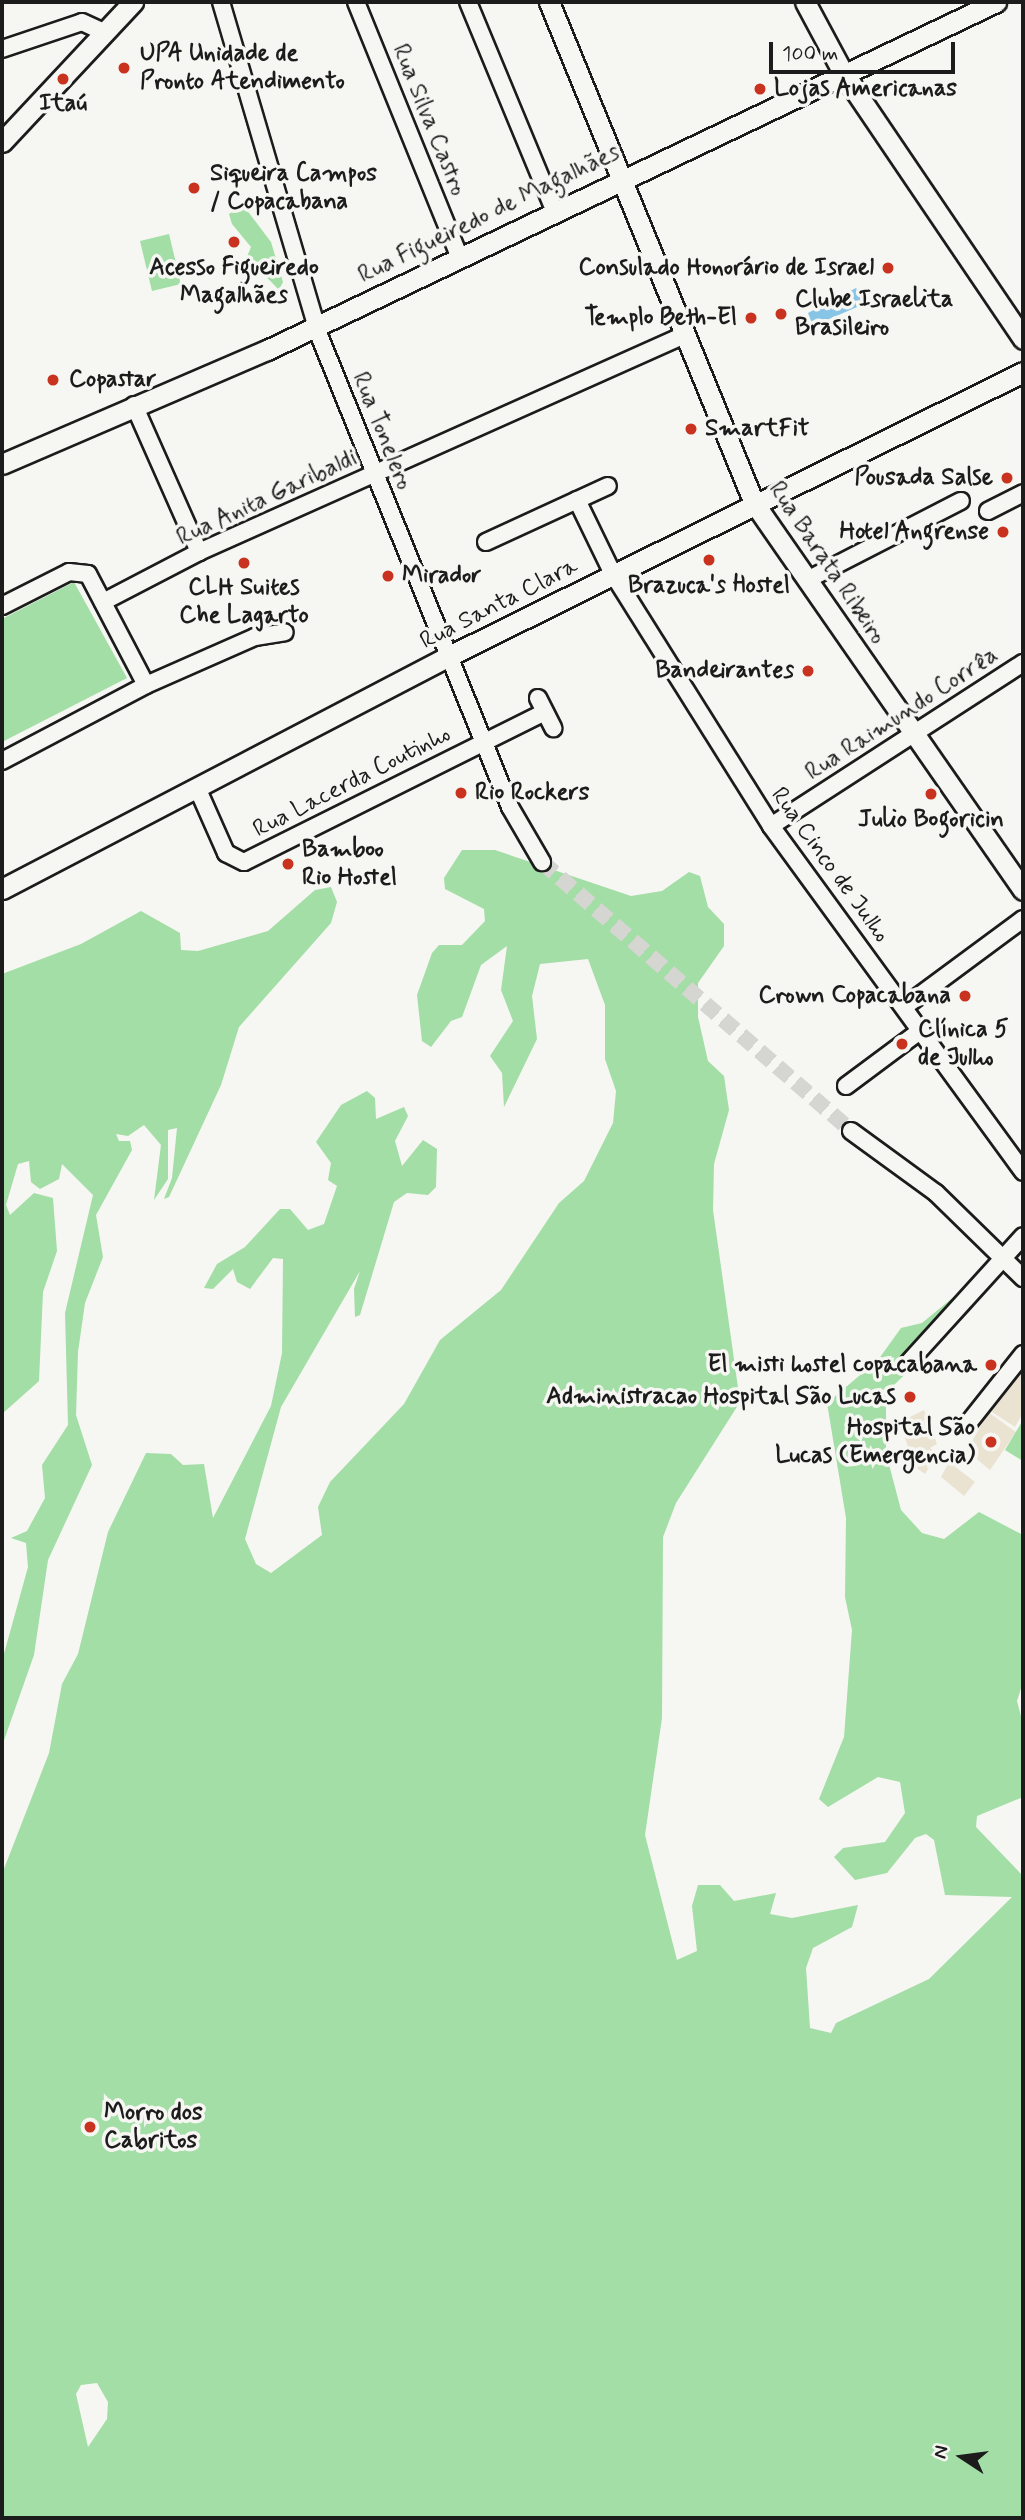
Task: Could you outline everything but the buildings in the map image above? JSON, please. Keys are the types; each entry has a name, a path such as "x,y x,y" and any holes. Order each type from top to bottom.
{"main road":[{"path":"2,142 101,31 133,2"},
{"name":"Rua Barata Ribeiro","path":"549,2 617,178 754,503 1023,890"},
{"path":"805,2 843,72 1023,339"},
{"name":"Rua Figueiredo de Magalhães","path":"3,461 316,326 617,178 996,2"},
{"name":"Rua Santa Clara","path":"2,889 199,792 449,656 1023,372"}],"street":[{"name":"Rua Tonelero","path":"221,2 316,326 483,740 542,862"},
{"name":"Rua Silva Castro","path":"356,2 459,256"},
{"path":"468,2 554,210"},
{"path":"2,49 82,22 101,31"},
{"name":"Rua Anita Garibaldi","path":"103,602 199,552 682,336"},
{"path":"134,405 199,552"},
{"path":"486,542 608,486"},
{"path":"988,511 1023,493"},
{"name":"Rua Cinco de Julho","path":"577,500 613,575 771,826 1023,1172"},
{"path":"807,580 961,501"},
{"path":"2,606 75,570 88,574 146,685"},
{"path":"2,761 146,685 255,637 285,632"},
{"name":"Rua Raimundo Corrêa","path":"771,826 1023,663"},
{"path":"483,740 542,705 553,728"},
{"name":"Rua Lacerda Coutinho","path":"199,792 226,853 244,862 483,740"},
{"path":"904,1007 1023,919"},
{"path":"846,1086 921,1030"},
{"path":"851,1130 936,1193 1023,1278"},
{"path":"908,1363 1000,1258 1023,1236"},
{"path":"966,1426 1023,1354"}],"shaded area":[{"path":"1022,1365 1023,1413 1015,1427 989,1410"},
{"path":"924,1410 937,1444 930,1448 937,1454 925,1474 914,1466 900,1422"},
{"name":"Hospital São Lucas (Emergencia)","path":"988,1412 1016,1432 990,1470 967,1451"},
{"path":"949,1462 975,1482 964,1496 941,1477"}],"green space":[{"path":"243,205 271,242 283,282 279,290 247,257 251,247 232,224 229,214"},
{"path":"169,234 181,284 152,291 140,241"},
{"path":"74,582 127,678 2,742 2,619"},
{"path":"462,850 495,850 631,896 662,891 689,872 700,876 708,907 724,924 724,946 698,983 698,1017 708,1061 724,1076 729,1110 714,1164 713,1210 740,1402 676,1503 663,1537 662,1718 645,1835 677,1960 697,1951 692,1906 698,1885 720,1885 734,1901 776,1893 770,1914 792,1918 858,1905 852,1927 813,1948 806,1968 810,2028 831,2033 836,2023 929,1979 1012,1897 945,1895 934,1840 926,1834 915,1838 887,1873 855,1880 834,1857 843,1848 885,1842 905,1813 900,1782 878,1777 828,1807 819,1799 844,1737 852,1630 845,1597 846,1518 827,1403 878,1360 901,1328 922,1323 973,1281 994,1276 969,1312 894,1385 886,1407 886,1453 901,1510 922,1533 944,1539 979,1512 1023,1535 1023,1682 1017,1701 1023,1724 1023,1797 977,1816 976,1827 1023,1876 1023,2518 2,2518 2,1874 49,1753 62,1684 78,1654 108,1532 146,1453 171,1454 183,1465 204,1464 213,1518 271,1406 282,1353 283,1259 273,1258 250,1289 237,1282 233,1269 213,1289 204,1288 217,1264 245,1247 280,1209 290,1209 308,1230 324,1224 337,1186 328,1180 331,1163 316,1142 341,1105 367,1091 375,1098 376,1119 404,1107 408,1116 395,1141 402,1166 423,1140 437,1149 436,1187 428,1195 407,1193 394,1202 360,1315 355,1317 354,1289 360,1271 281,1407 245,1539 256,1564 271,1573 322,1535 318,1507 330,1482 404,1404 440,1340 501,1290 559,1203 584,1181 613,1123 616,1091 605,1059 605,1005 588,959 540,964 532,996 537,1039 504,1107 502,1073 490,1056 513,1021 501,990 507,946 481,965 462,1017 451,1021 431,1047 422,1041 417,995 432,953 439,945 462,945 485,921 484,909 445,889 444,878","holes":["97,2383 108,2402 107,2419 88,2447 76,2394 81,2385"]},
{"path":"331,887 337,902 331,923 239,1027 221,1085 169,1197 164,1199 172,1178 177,1128 168,1130 168,1179 154,1200 161,1145 144,1125 128,1136 116,1134 119,1141 130,1141 132,1150 96,1215 103,1257 85,1303 78,1352 76,1415 92,1465 48,1560 34,1655 2,1746 2,1661 28,1567 26,1543 11,1538 27,1531 45,1498 42,1465 68,1425 65,1313 93,1195 62,1164 59,1179 40,1189 31,1182 29,1161 18,1164 6,1205 10,1215 34,1193 53,1198 57,1251 43,1292 39,1381 2,1414 2,974 81,944 141,911 180,933 181,950 198,951 268,931 315,890"},
{"path":"1023,1420 1023,1461 1005,1450"}],"water":[{"path":"856,288 864,304 813,326 808,313"}],"tunnel":[{"path":"542,862 851,1131"}],"place":[{"name":"UPA Unidade de Pronto Atendimento","path":"124,68"},
{"name":"Itaú","path":"63,79"},
{"name":"Lojas Americanas","path":"760,89"},
{"name":"Siqueira Campos / Copacabana","path":"194,188"},
{"name":"Acesso Figueiredo Magalhães","path":"234,242"},
{"name":"Consulado Honorário de Israel","path":"888,268"},
{"name":"Clube Israelita Brasileiro","path":"781,314"},
{"name":"Templo Beth-El","path":"751,318"},
{"name":"Copastar","path":"53,380"},
{"name":"SmartFit","path":"691,429"},
{"name":"Pousada Salse","path":"1007,478"},
{"name":"Hotel Angrense","path":"1003,532"},
{"name":"Brazuca's Hostel","path":"709,560"},
{"name":"CLH Suites Che Lagarto","path":"244,563"},
{"name":"Mirador","path":"388,576"},
{"name":"Bandeirantes","path":"808,671"},
{"name":"Rio Rockers","path":"461,793"},
{"name":"Julio Bogoricin","path":"931,794"},
{"name":"Bamboo Rio Hostel","path":"288,864"},
{"name":"Crown Copacabana","path":"965,996"},
{"name":"Clínica 5 de Julho","path":"902,1044"},
{"name":"El misti hostel copacabana","path":"991,1365"},
{"name":"Administracao Hospital São Lucas","path":"910,1397"},
{"name":"Hospital São Lucas (Emergencia)","path":"991,1442"},
{"name":"Morro dos Cabritos","path":"90,2127"}]}
